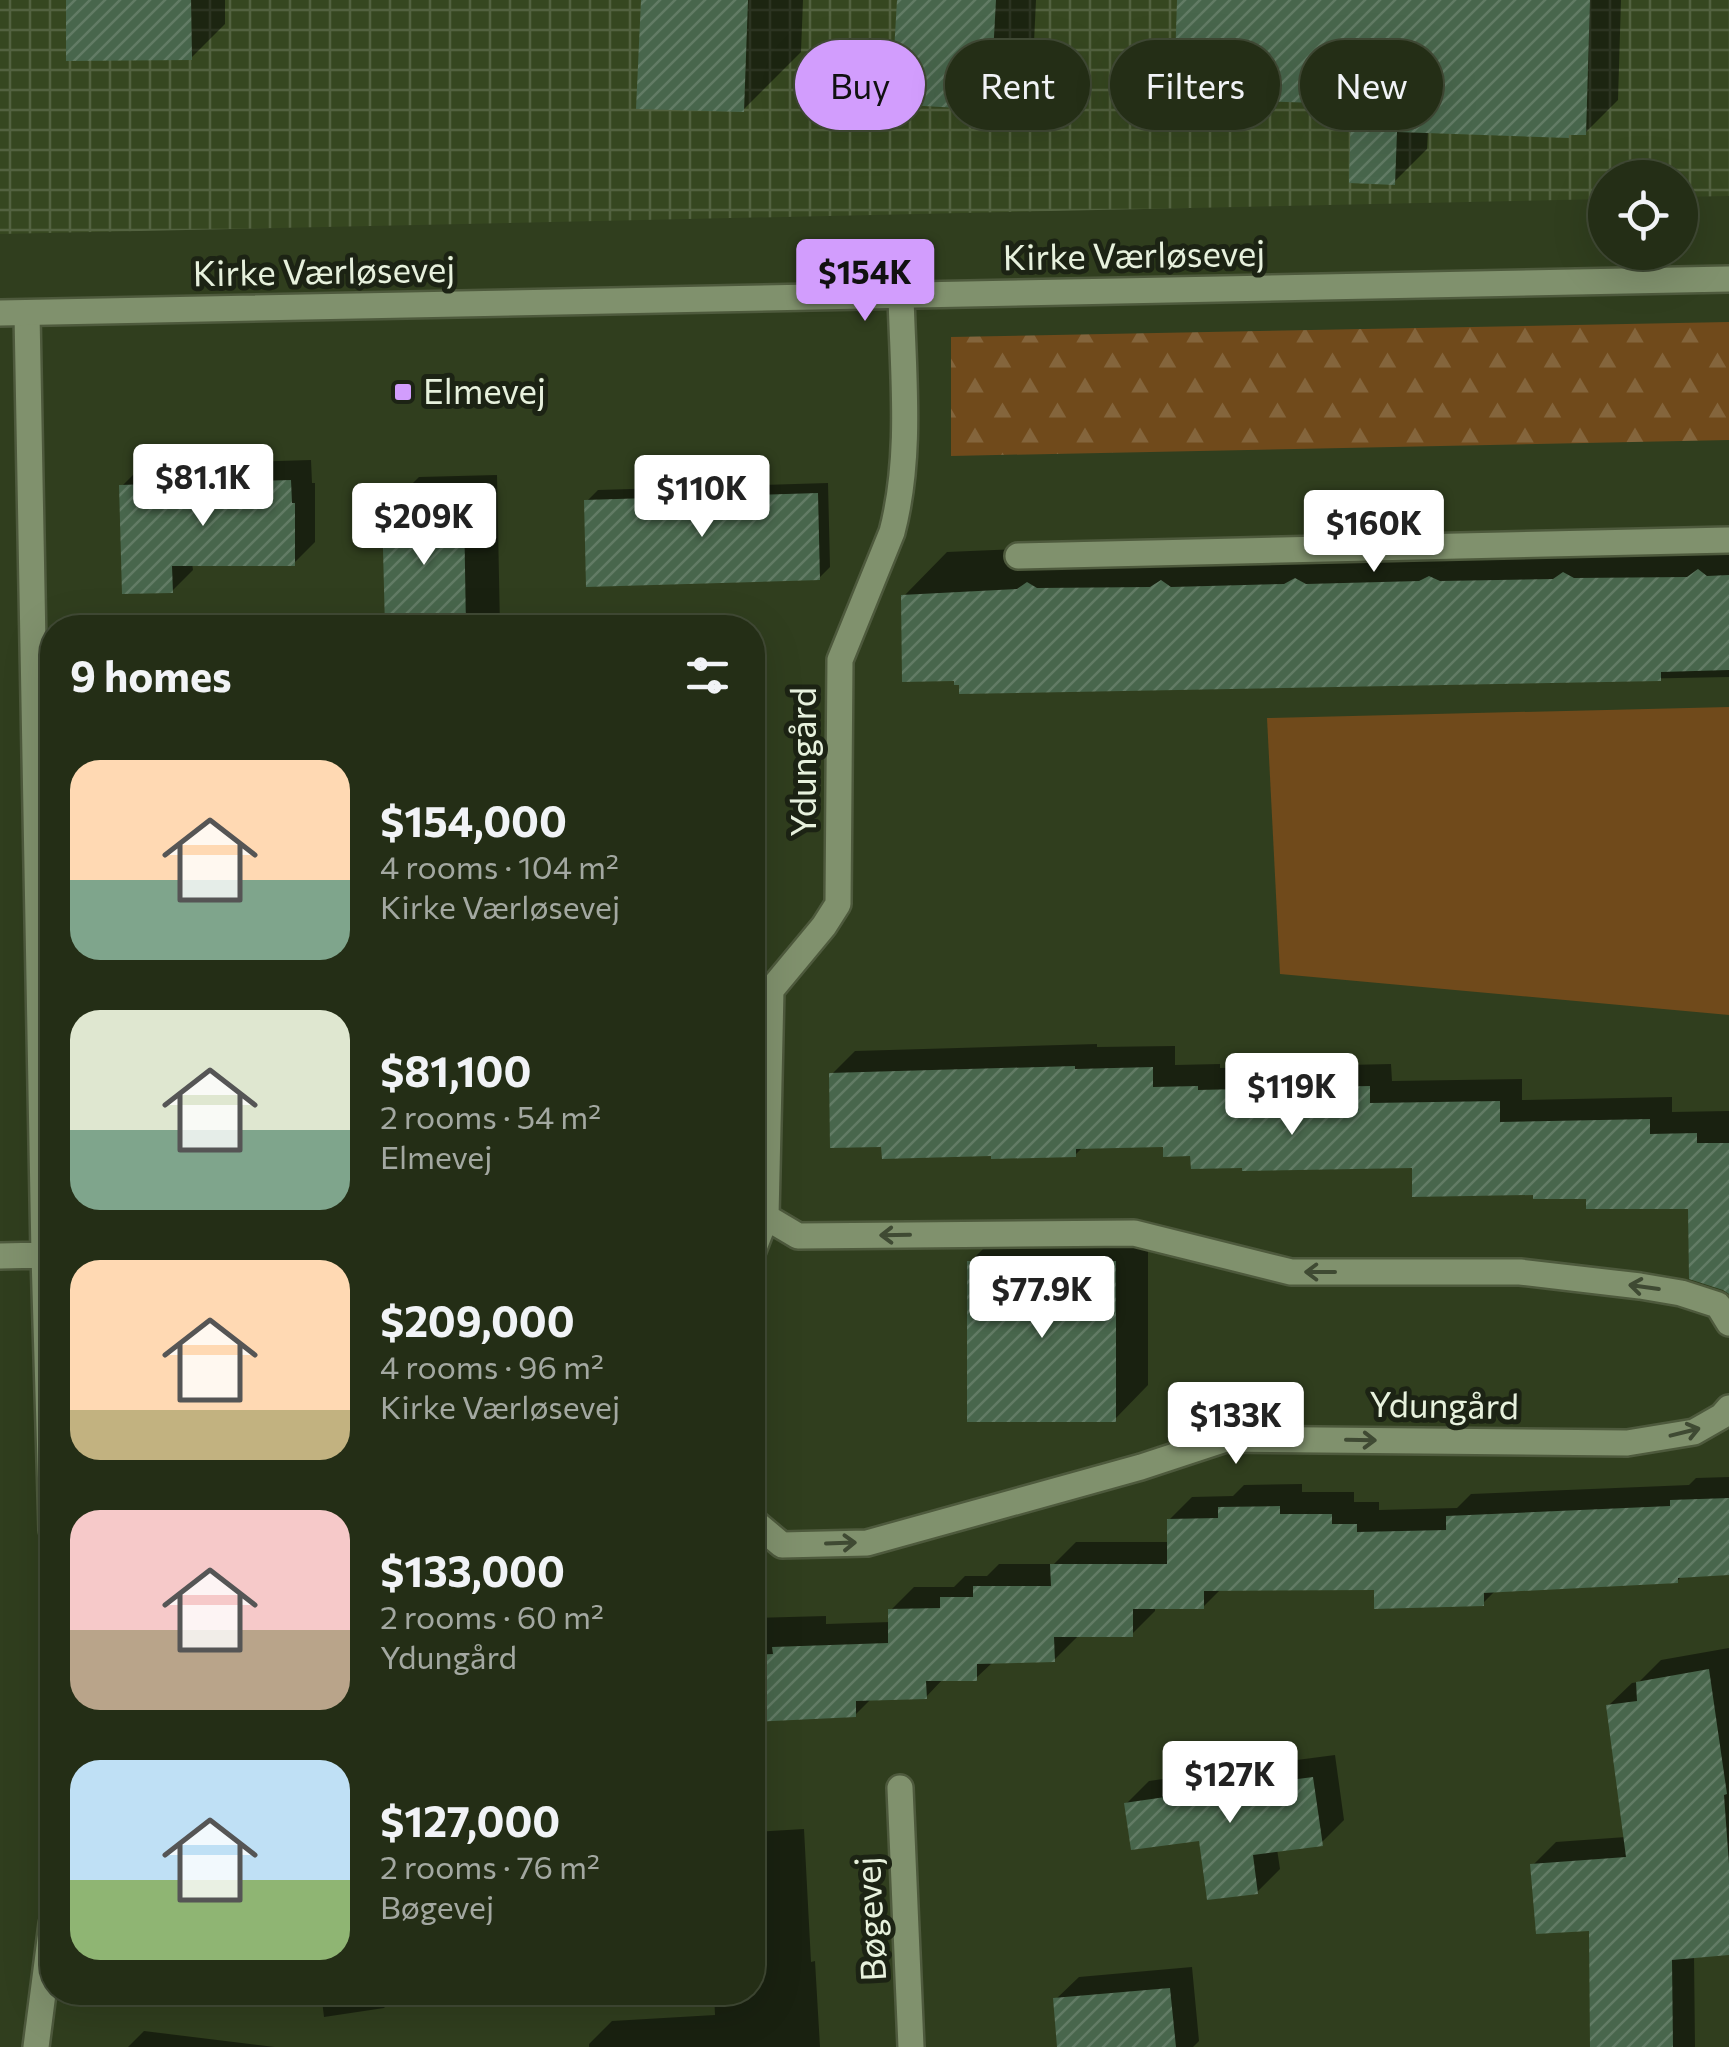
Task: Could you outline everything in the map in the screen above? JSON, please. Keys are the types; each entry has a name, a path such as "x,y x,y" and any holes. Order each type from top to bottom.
{"street":[{"name":"Kirke Værløsevej","path":"0,314 1729,280"},
{"name":"Ydungård","path":"766,1216 771,990 838,904 840,660 896,516 904,462 901,296"},
{"path":"27,313 40,1033"},
{"path":"1018,556 1729,540"},
{"path":"766,1216 798,1236 1134,1233 1290,1272 1520,1272 1681,1292 1718,1306 1729,1324"},
{"path":"0,1256 40,1255"},
{"name":"Ydungård","path":"765,1531 782,1545 868,1542 1226,1439 1628,1443 1694,1432 1729,1408"},
{"name":"Bøgevej","path":"900,1788 912,2047"},
{"path":"36,2047 41,2005"}],"shaded area":[{"path":"0,0 1729,0 1729,196 1698,197 1698,160 1588,160 1588,199 0,234"}],"green space":[{"path":"1729,322 1729,440 951,456 951,337"},
{"path":"1729,707 1729,1015 1280,974 1267,718"}],"building":[{"path":"66,0 191,0 192,60 66,61"},
{"path":"641,0 748,0 744,112 636,109"},
{"path":"897,0 996,0 994,40 945,40 945,107 925,106 925,40 895,40"},
{"path":"1177,0 1590,0 1586,135 1569,138 1397,132 1395,185 1349,183 1350,130 1443,130 1443,40 1300,40 1300,102 1280,102 1280,40 1176,40"},
{"path":"291,480 295,566 172,566 173,593 122,594 119,485"},
{"path":"818,493 820,580 586,587 584,500"},
{"path":"464,508 466,615 385,615 382,510"},
{"path":"1698,569 1707,576 1729,575 1729,670 1661,672 1661,681 959,694 959,685 954,685 954,681 902,682 901,595 1017,589 1027,582 1037,588 1150,587 1161,580 1171,587 1284,584 1295,578 1306,584 1419,581 1429,576 1440,581 1553,579 1563,572 1574,578 1687,577"},
{"path":"1153,1067 1153,1087 1198,1086 1198,1090 1370,1086 1370,1103 1500,1101 1500,1122 1650,1119 1650,1134 1697,1133 1697,1143 1729,1143 1729,1294 1689,1279 1688,1209 1586,1209 1586,1199 1533,1199 1533,1195 1412,1197 1412,1168 1191,1169 1190,1156 1163,1157 1163,1147 1076,1149 1076,1157 991,1159 882,1159 881,1147 830,1148 829,1073"},
{"path":"967,1261 1116,1261 1116,1422 967,1422"},
{"path":"1729,1498 1729,1575 1678,1578 1678,1583 1484,1593 1484,1606 1374,1609 1374,1590 1204,1591 1204,1609 1133,1609 1133,1637 1054,1637 1055,1662 977,1664 977,1681 926,1681 927,1699 856,1701 856,1717 765,1721 765,1654 773,1654 772,1647 888,1643 888,1609 940,1608 940,1597 973,1597 973,1586 1051,1586 1050,1564 1167,1564 1167,1519 1218,1518 1218,1507 1280,1506 1280,1514 1332,1514 1332,1524 1357,1524 1357,1532 1446,1530 1446,1516 1670,1506 1670,1500"},
{"path":"1709,1669 1727,1794 1724,1795 1729,1955 1672,1960 1673,2047 1590,2047 1589,1931 1536,1934 1530,1864 1626,1857 1606,1705 1637,1701 1636,1682"},
{"path":"1242,1771 1244,1786 1313,1777 1323,1846 1253,1855 1258,1894 1207,1900 1199,1841 1131,1850 1124,1803 1193,1793 1190,1778"},
{"path":"1170,1988 1176,2047 1057,2047 1053,1998"}],"place":[{"name":"Elmevej","path":"403,392"}]}
